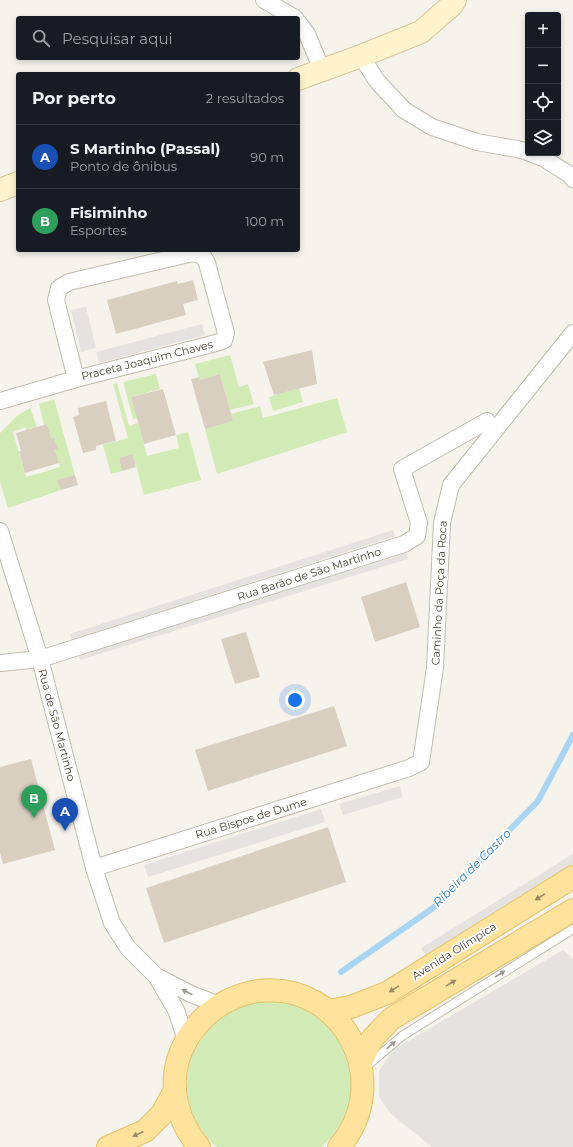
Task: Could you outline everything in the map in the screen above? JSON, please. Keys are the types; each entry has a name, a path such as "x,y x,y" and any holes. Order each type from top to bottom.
{"main road":[{"name":"Avenida Olímpica","path":"328,1011 351,1007 387,993 573,877"},
{"path":"361,1066 372,1039 392,1019 573,910"},
{"path":"199,1147 183,1123 177,1107 175,1090 177,1064 186,1040 198,1023 218,1005 250,992 277,991 304,997 328,1011 339,1022 356,1047 363,1080 362,1099 358,1116 350,1132 339,1147"},
{"path":"108,1147 145,1131 162,1114 175,1090"}],"street":[{"path":"300,78 421,32 452,5 455,0"},
{"path":"269,1 292,16"},
{"path":"300,25 307,34 322,70"},
{"path":"361,56 377,81 404,110 432,127 477,142 525,152"},
{"path":"537,156 570,175 573,179"},
{"path":"0,190 16,184"},
{"name":"Praceta Joaquim Chaves","path":"0,401 76,379 224,340 226,333 208,263 203,256 193,253 69,282 59,288 56,300 76,379"},
{"name":"Caminho da Poça da Roca","path":"409,768 421,762 435,668 442,523 451,485 573,333"},
{"name":"Rua Barão de São Martinho","path":"40,659 404,544 417,536 419,523 402,469 487,421"},
{"name":"Rua de São Martinho","path":"0,531 40,659 94,868 112,924 128,948 156,976 176,1010 186,1040"},
{"path":"0,663 40,659"},
{"name":"Rua Bispos de Dume","path":"94,868 409,768"},
{"name":"Rua de São Martinho","path":"156,976 191,994 218,1005"}],"lane":[{"path":"361,1066 402,1036 573,929"}],"green space":[{"path":"230,355 239,387 248,384 254,404 230,410 220,374 200,380 195,364"},
{"path":"156,374 160,389 131,397 137,418 133,419 123,382"},
{"path":"117,383 129,426 138,423 147,456 179,448 176,435 188,432 201,480 144,495 133,454 119,458 122,471 111,474 103,445 128,438 113,384"},
{"path":"299,388 303,402 273,411 269,397"},
{"path":"337,398 347,432 217,474 205,429 233,421 231,414 260,406 263,418"},
{"path":"54,399 75,475 58,480 61,490 8,508 0,482 0,433 18,415 30,408 37,427 26,430 26,427 13,432 26,477 60,467 55,450 58,449 54,437 51,438 47,424 44,425 39,404"},
{"path":"273,1001 303,1008 318,1017 330,1028 340,1042 347,1057 350,1073 351,1090 348,1107 341,1123 322,1147 217,1147 201,1130 191,1110 187,1090 188,1069 195,1049 206,1031 222,1016 242,1006 257,1002"}],"shaded area":[{"path":"86,307 96,348 81,352 71,310"},
{"path":"202,324 205,335 99,363 96,352"},
{"path":"393,530 395,536 72,640 70,634"},
{"path":"406,553 408,559 80,660 78,654"},
{"path":"400,786 403,797 343,815 339,804"},
{"path":"321,809 325,822 148,877 144,865"},
{"path":"573,854 573,864 426,955 421,948"},
{"path":"563,950 573,959 573,1147 432,1147 391,1114 379,1097 379,1071 393,1050"}],"building":[{"path":"193,280 198,300 183,304 186,315 116,334 107,300 177,281 178,284"},
{"path":"312,350 317,384 274,395 263,362"},
{"path":"220,374 233,421 205,429 191,379 199,377 200,380"},
{"path":"163,389 176,435 144,444 131,397"},
{"path":"106,401 116,441 96,446 96,450 83,453 73,417 79,415 78,408"},
{"path":"47,424 51,438 54,437 58,449 55,450 59,463 25,473 16,433"},
{"path":"133,454 136,467 122,471 119,458"},
{"path":"75,475 78,485 61,490 57,480"},
{"path":"406,582 420,627 375,642 361,597"},
{"path":"246,632 260,677 235,684 221,639"},
{"path":"334,706 347,746 208,791 195,750"},
{"path":"31,759 55,850 3,864 0,853 0,767"},
{"path":"328,827 346,882 164,943 146,888"}],"waterway":[{"name":"Ribeira de Castro","path":"341,972 433,908 538,801 573,735"}],"place":[{"name":"Fisiminho","path":"34,818"},
{"name":"S Martinho (Passal)","path":"65,831"}]}
